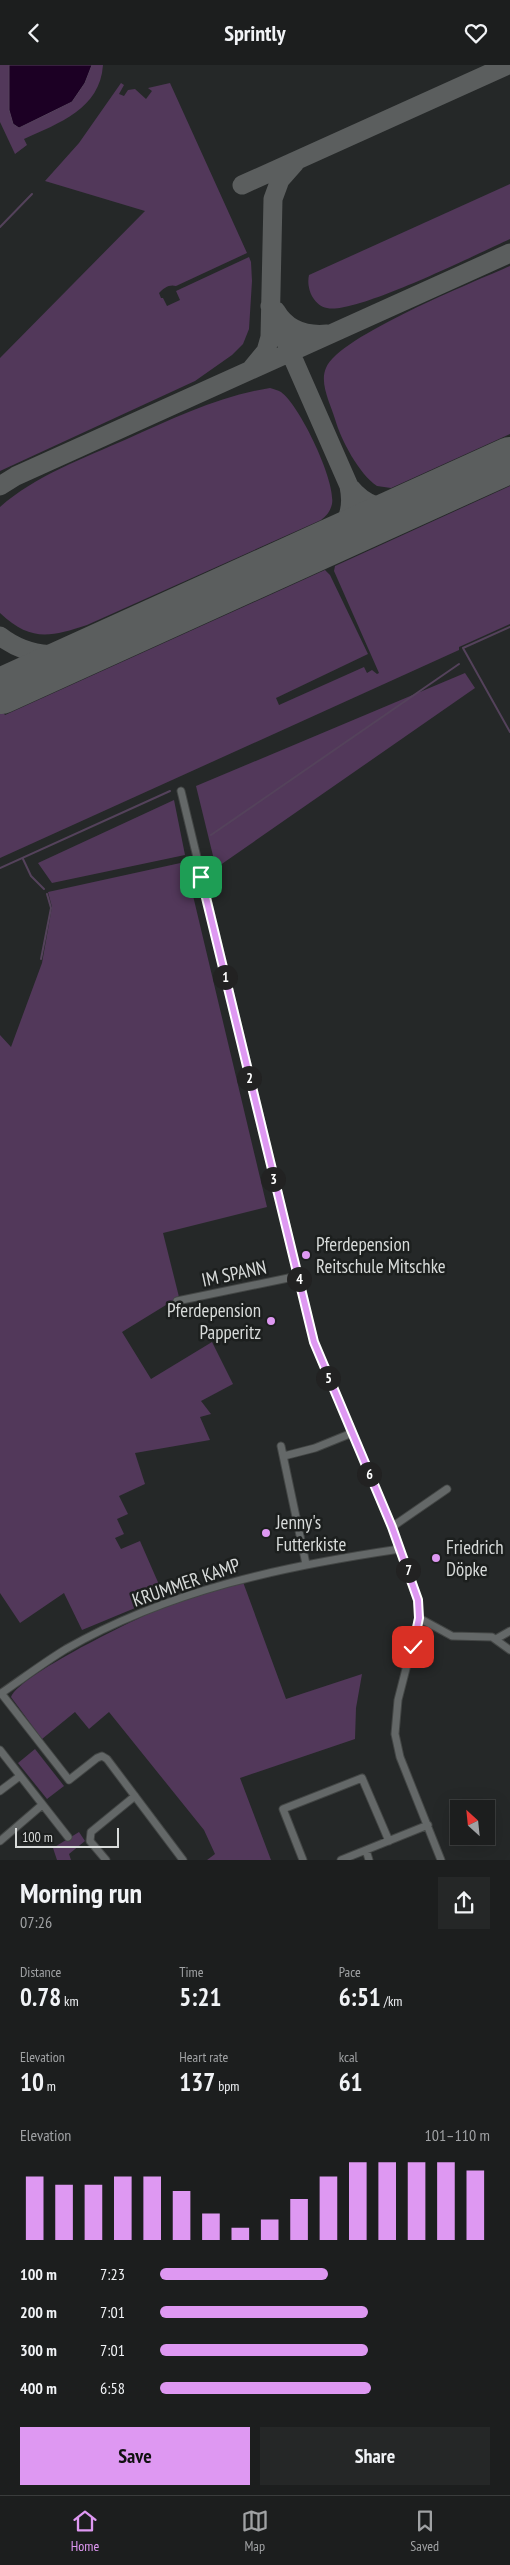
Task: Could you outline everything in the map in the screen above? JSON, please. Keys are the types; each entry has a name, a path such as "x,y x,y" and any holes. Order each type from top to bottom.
{"street":[{"path":"181,791 314,1342 392,1527 418,1600 419,1618 398,1700 395,1733 400,1757 441,1860"},
{"name":"IM SPANN","path":"177,1301 298,1276"},
{"path":"284,1456 315,1448 352,1433"},
{"path":"281,1446 306,1564"},
{"path":"392,1527 447,1489"},
{"name":"KRUMMER KAMP","path":"1,1694 67,1649 139,1614 210,1587 306,1564 400,1549"},
{"path":"419,1618 452,1636 487,1636 496,1639 510,1650"},
{"path":"496,1639 510,1631"},
{"path":"1,1694 69,1780 102,1756 107,1759 183,1860"},
{"path":"0,1750 68,1837"},
{"path":"0,1791 20,1776"},
{"path":"304,1860 283,1809 362,1778 389,1841"},
{"path":"106,1860 90,1841 90,1832 135,1797"},
{"path":"0,1841 42,1805"},
{"path":"340,1860 428,1825"},
{"path":"366,1851 369,1860"}],"shaded area":[{"path":"0,65 103,65 100,80 86,104 64,120 24,139 27,145 15,154 0,122"},
{"path":"9,65 92,65 85,83 72,102 19,128 13,124 9,110"},
{"path":"121,83 124,85 119,94 124,96 128,90 135,89 146,99 152,91 148,88 170,83 247,253 176,286 167,287 159,293 161,298 163,298 167,306 180,300 176,291 249,257 252,281 249,329 243,344 232,355 195,381 0,471 0,358 145,211 45,181 79,143"},
{"path":"510,184 510,239 446,269 363,302 342,308 327,308 314,300 308,280 309,275"},
{"path":"510,266 510,434 391,488 377,486 370,481 357,465 342,437 325,387 324,374 326,368 336,355 380,326 439,297"},
{"path":"270,388 281,392 298,412 323,462 332,493 332,504 328,513 321,520 87,625 74,629 51,634 31,633 21,629 0,613 0,507 29,486 61,468 162,423 233,396"},
{"path":"510,486 510,624 459,647 459,650 0,858 0,708 5,715 325,570 330,575 368,654 276,698 279,705 364,667 367,673 372,670 377,674 379,673 334,571 335,566"},
{"path":"465,673 475,688 216,868 196,786"},
{"path":"174,800 185,855 52,883 38,863"},
{"path":"185,862 267,1207 163,1233 179,1297 122,1332 151,1379 212,1342 233,1384 201,1401 211,1414 200,1417 210,1440 135,1453 145,1484 119,1496 128,1514 117,1519 124,1534 115,1538 121,1549 140,1541 164,1596 82,1630 64,1593 20,1623 0,1593 0,1035 11,1047 42,963 52,907 48,892"},
{"path":"243,1582 286,1699 362,1674 356,1708 355,1739 240,1778 271,1860 207,1860 215,1854 204,1830 109,1712 89,1729 75,1712 42,1739 11,1697 20,1686 38,1673 116,1629 180,1600"},
{"path":"35,1749 64,1786 47,1799 18,1763"},
{"path":"79,1832 85,1841 69,1854 71,1860 57,1860 53,1848"}],"waterway":[{"path":"0,227 32,194"},
{"path":"510,627 463,648 510,732"},
{"path":"211,835 459,664"},
{"path":"0,868 170,791"},
{"path":"23,859 31,876 44,889"},
{"path":"41,959 51,908 47,894"}],"taxiway":[{"path":"242,185 508,65"},
{"path":"252,368 266,351 270,337 273,199 280,180 295,163"},
{"path":"0,486 16,476 510,253"},
{"path":"270,306 349,486 362,499 376,506 391,508 409,506"},
{"path":"276,311 280,318 291,327 305,333 327,334"},
{"path":"320,546 336,534 346,521 350,505 349,486"},
{"path":"0,636 24,649 49,655 74,653 101,646"}],"runway":[{"path":"1,691 510,460"}],"place":[{"name":"Pferdepension Reitschule Mitschke","path":"306,1255"},
{"name":"Pferdepension Papperitz","path":"271,1321"},
{"name":"Jenny's Futterkiste","path":"266,1533"},
{"name":"Friedrich Döpke","path":"436,1558"}],"route":[{"path":"201,877 314,1342 322,1365 392,1527 414,1585 420,1610 413,1647"}]}
